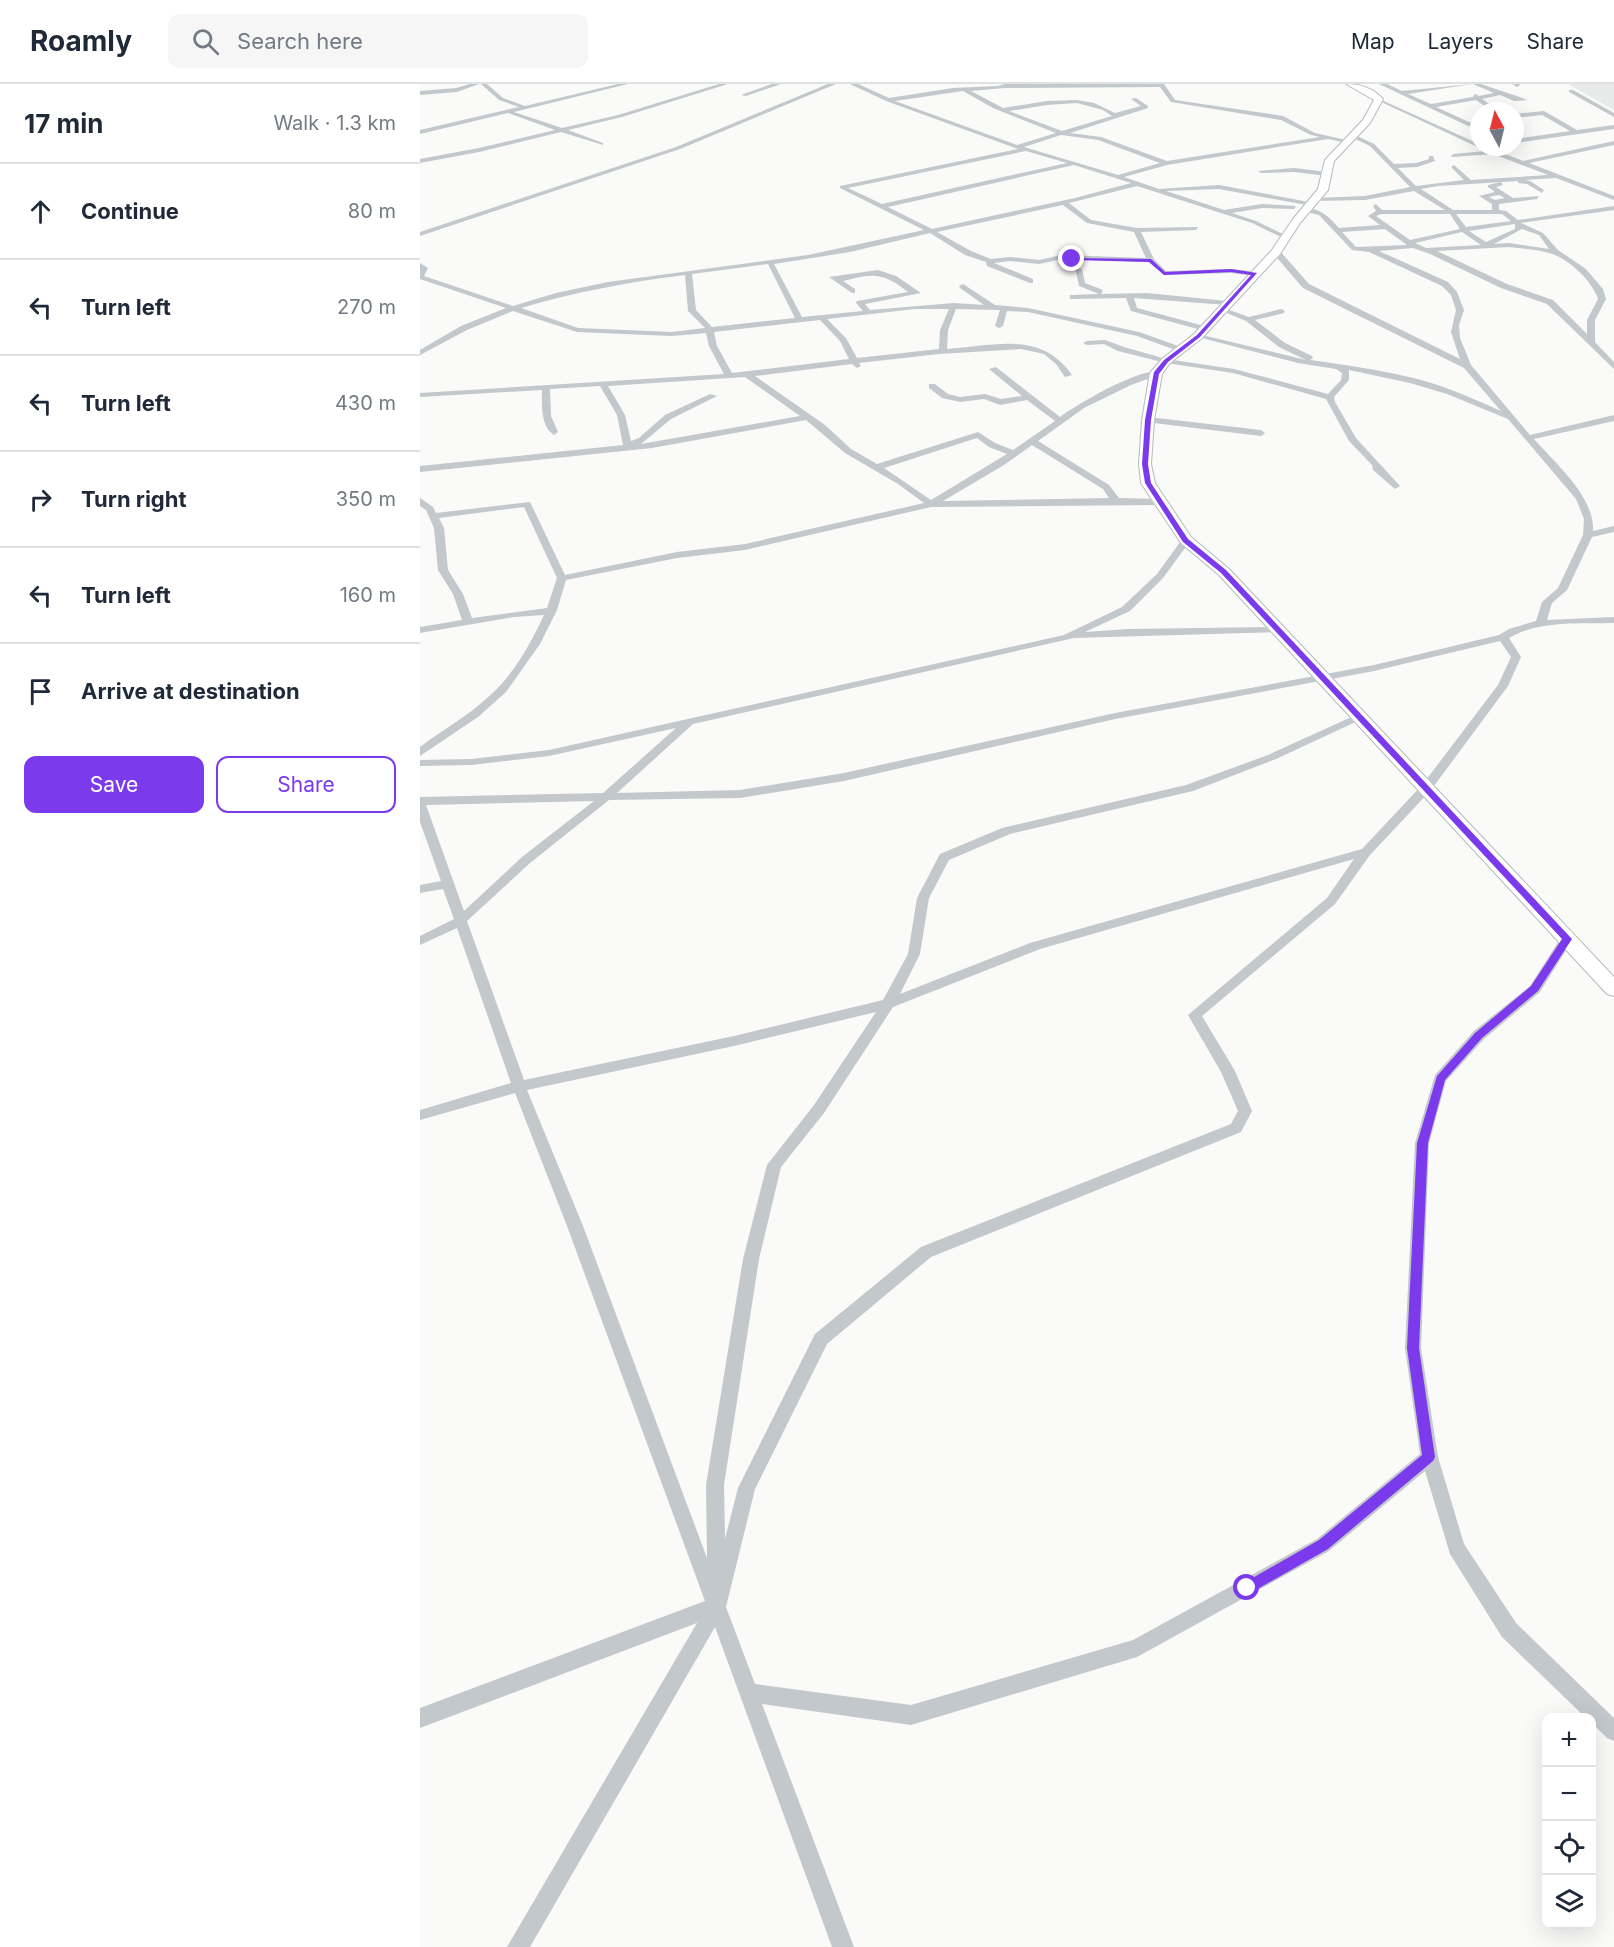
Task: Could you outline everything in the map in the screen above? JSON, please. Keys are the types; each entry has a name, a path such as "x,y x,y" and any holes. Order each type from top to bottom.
{"main road":[{"path":"1350,84 1370,92 1379,99 1367,121 1330,160 1327,183 1276,252 1202,332 1166,361 1156,373 1148,420 1145,464 1148,483 1186,540 1224,572 1321,679 1427,787 1614,988"}],"street":[{"path":"420,93 457,90 476,84"},
{"path":"484,84 501,99 524,107"},
{"path":"420,130 625,84"},
{"path":"420,161 638,112 725,84"},
{"path":"744,95 778,84"},
{"path":"420,234 678,148 833,84"},
{"path":"853,84 862,86 888,100 1019,146 1254,222 1285,237"},
{"path":"888,100 1008,85 1162,84 1173,101 1283,118 1326,138"},
{"path":"1383,84 1470,124"},
{"path":"1402,93 1469,84"},
{"path":"1476,84 1498,94 1525,100"},
{"path":"1454,86 1484,102"},
{"path":"963,89 1002,110 1063,134 1099,138 1166,162"},
{"path":"1406,110 1526,90"},
{"path":"1571,91 1614,115"},
{"path":"1002,110 1075,102 1093,103 1115,115 1146,107 1134,99"},
{"path":"1379,99 1470,141"},
{"path":"507,111 601,144"},
{"path":"1524,115 1543,113 1575,132"},
{"path":"1019,146 1117,117 1115,115"},
{"path":"1524,140 1613,128"},
{"path":"534,143 540,135"},
{"path":"1118,177 1166,162 1326,138 1350,139 1372,146 1414,188 1450,210 1466,230 1489,244"},
{"path":"1525,162 1612,145"},
{"path":"1028,149 842,187 933,232 968,253 990,261 1010,259 1039,262 1062,257 1151,260"},
{"path":"1454,156 1470,154"},
{"path":"1505,156 1614,198"},
{"path":"1392,166 1417,165 1433,159 1431,157"},
{"path":"880,207 1075,163"},
{"path":"1454,167 1469,182"},
{"path":"1261,171 1294,170 1327,174"},
{"path":"1223,212 1262,206 1310,206 1414,188 1469,182 1556,176"},
{"path":"1512,200 1490,186 1528,182 1542,191"},
{"path":"420,353 444,337 512,308 564,294 688,272 770,262 933,232 1136,184"},
{"path":"1157,190 1219,187 1310,206 1339,230 1354,249 1371,250 1413,244 1466,230 1518,224"},
{"path":"1500,193 1482,196 1495,203 1537,197"},
{"path":"1365,198 1380,212"},
{"path":"1062,201 1089,222 1137,230 1196,228"},
{"path":"1495,203 1497,207 1495,212"},
{"path":"1499,229 1533,218 1605,213 1614,208"},
{"path":"1591,342 1591,320 1602,299 1599,289 1583,271 1555,252 1541,234 1518,224 1510,215 1450,210 1380,212 1371,216 1413,244 1504,286 1550,302 1614,367"},
{"path":"1489,244 1509,235 1518,224"},
{"path":"1339,230 1385,227"},
{"path":"1137,230 1151,260 1164,273 1231,271 1255,274"},
{"path":"1432,230 1446,235"},
{"path":"1426,250 1489,244 1527,246 1555,252"},
{"path":"1371,250 1445,284 1454,294 1460,310 1455,319 1456,343 1467,366 1530,437 1586,508 1590,519 1588,535 1562,590 1547,602 1540,623"},
{"path":"1276,252 1306,286 1467,366"},
{"path":"990,261 990,264 1030,281"},
{"path":"770,262 800,320"},
{"path":"420,265 423,268 420,277 577,330 672,334 709,328 954,305 1028,310 1125,331 1181,350"},
{"path":"1078,269 1082,284 1092,290 1224,306 1249,319 1282,345 1321,364"},
{"path":"836,280 878,271 899,280 916,293 860,303 868,312"},
{"path":"688,272 692,312 709,328 713,346 729,376"},
{"path":"830,273 852,291"},
{"path":"963,286 992,307"},
{"path":"1124,295 1134,309 1202,332 1298,361 1358,369 1450,392 1504,414 1519,425"},
{"path":"1073,297 1124,295"},
{"path":"944,351 944,330 954,305"},
{"path":"999,326 1004,308"},
{"path":"1249,319 1281,312"},
{"path":"822,318 843,340 852,360 859,368"},
{"path":"1087,343 1105,342 1121,349 1166,361 1234,371 1330,397 1352,439 1377,465 1376,468 1395,486"},
{"path":"420,395 748,375 852,360 944,351 1039,349 1054,359 1068,375"},
{"path":"1330,397 1345,380 1346,372 1340,368"},
{"path":"993,369 1060,421"},
{"path":"931,504 1104,394 1156,373"},
{"path":"748,375 807,417 848,451 901,482 931,504"},
{"path":"603,385 621,415 628,447"},
{"path":"932,386 945,396 960,400 985,396 1000,402 1029,396"},
{"path":"546,389 546,416 554,432"},
{"path":"628,447 642,440 669,417 713,396"},
{"path":"420,469 684,440 761,423 807,417"},
{"path":"1530,437 1614,418"},
{"path":"1148,420 1261,433"},
{"path":"875,468 978,435 992,445 1014,453"},
{"path":"1032,441 1106,486 1116,501"},
{"path":"420,501 430,509 439,528 443,570 458,594 468,622"},
{"path":"562,578 677,555 745,547 931,504 1159,502"},
{"path":"433,516 527,504 538,521 550,561 562,578"},
{"path":"1588,535 1614,529"},
{"path":"1067,637 1126,609 1160,576 1186,540"},
{"path":"420,753 491,701 517,673 551,611 562,578"},
{"path":"420,630 513,614 551,611"},
{"path":"843,1947 717,1606 519,1086 446,884 420,803 740,794 832,779 1115,716 1321,679 1503,637 1513,630 1540,623 1614,620"},
{"path":"420,763 471,762 549,753 1067,637 1149,631 1278,630"},
{"path":"518,1947 717,1606 747,1488 821,1339 926,1252 1236,1128 1245,1111 1228,1071 1195,1015 1331,901 1366,852 1427,787 1503,686 1516,657 1503,637"},
{"path":"717,1606 715,1485 751,1259 774,1165 819,1109 888,1004 914,954 923,898 944,857 1006,831 1189,788 1272,757 1358,717"},
{"path":"420,941 460,921 526,860 604,799 692,720"},
{"path":"420,1115 519,1086 734,1041 888,1004 1035,946 1366,852"},
{"path":"420,889 446,884"},
{"path":"1567,939 1535,988 1479,1035 1440,1079 1422,1143 1413,1348 1429,1457 1456,1548 1509,1630 1614,1731"},
{"path":"749,1693 911,1715 1137,1648 1260,1582 1323,1545 1429,1457"},
{"path":"420,1718 717,1606"}],"shaded area":[{"path":"1568,84 1614,84 1614,110"}],"route":[{"path":"1072,259 1151,260 1164,273 1231,271 1255,274 1198,336 1166,361 1156,373 1148,420 1145,464 1148,483 1186,540 1224,572 1321,679 1427,787 1567,939 1535,988 1479,1035 1440,1079 1422,1143 1413,1348 1429,1457 1323,1545 1247,1588"}]}
